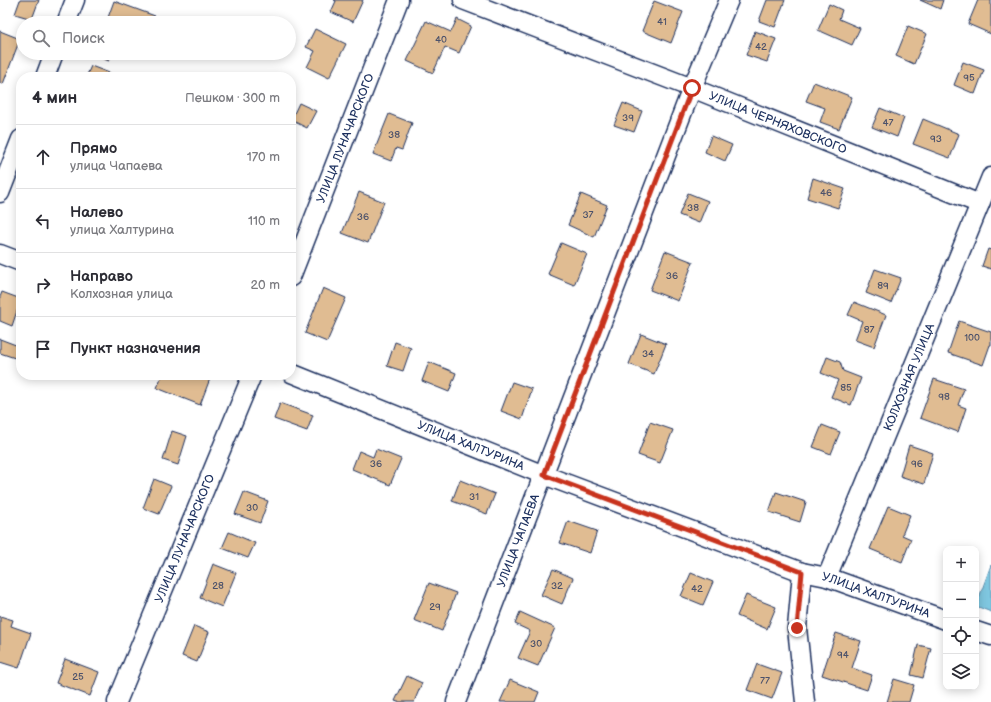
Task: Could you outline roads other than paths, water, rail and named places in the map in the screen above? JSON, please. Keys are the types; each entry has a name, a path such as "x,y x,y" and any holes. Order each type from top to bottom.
{"street":[{"path":"69,16 75,0"},
{"name":"УЛИЦА ЛУНАЧАРСКОГО","path":"296,264 399,0"},
{"name":"УЛИЦА ЧЕРНЯХОВСКОГО","path":"463,0 692,88 980,204"},
{"name":"УЛИЦА ЧАПАЕВА","path":"456,702 692,88 729,0"},
{"path":"47,72 51,60"},
{"path":"0,193 16,152"},
{"name":"КОЛХОЗНАЯ УЛИЦА","path":"827,577 991,177"},
{"path":"0,254 16,260"},
{"name":"УЛИЦА ХАЛТУРИНА","path":"296,375 544,475 802,572 827,577 943,619"},
{"name":"УЛИЦА ЛУНАЧАРСКОГО","path":"117,702 250,380"},
{"path":"802,572 797,628 806,702"},
{"path":"979,632 991,636"}],"water":[{"path":"991,565 991,612 979,607 979,598"}]}
